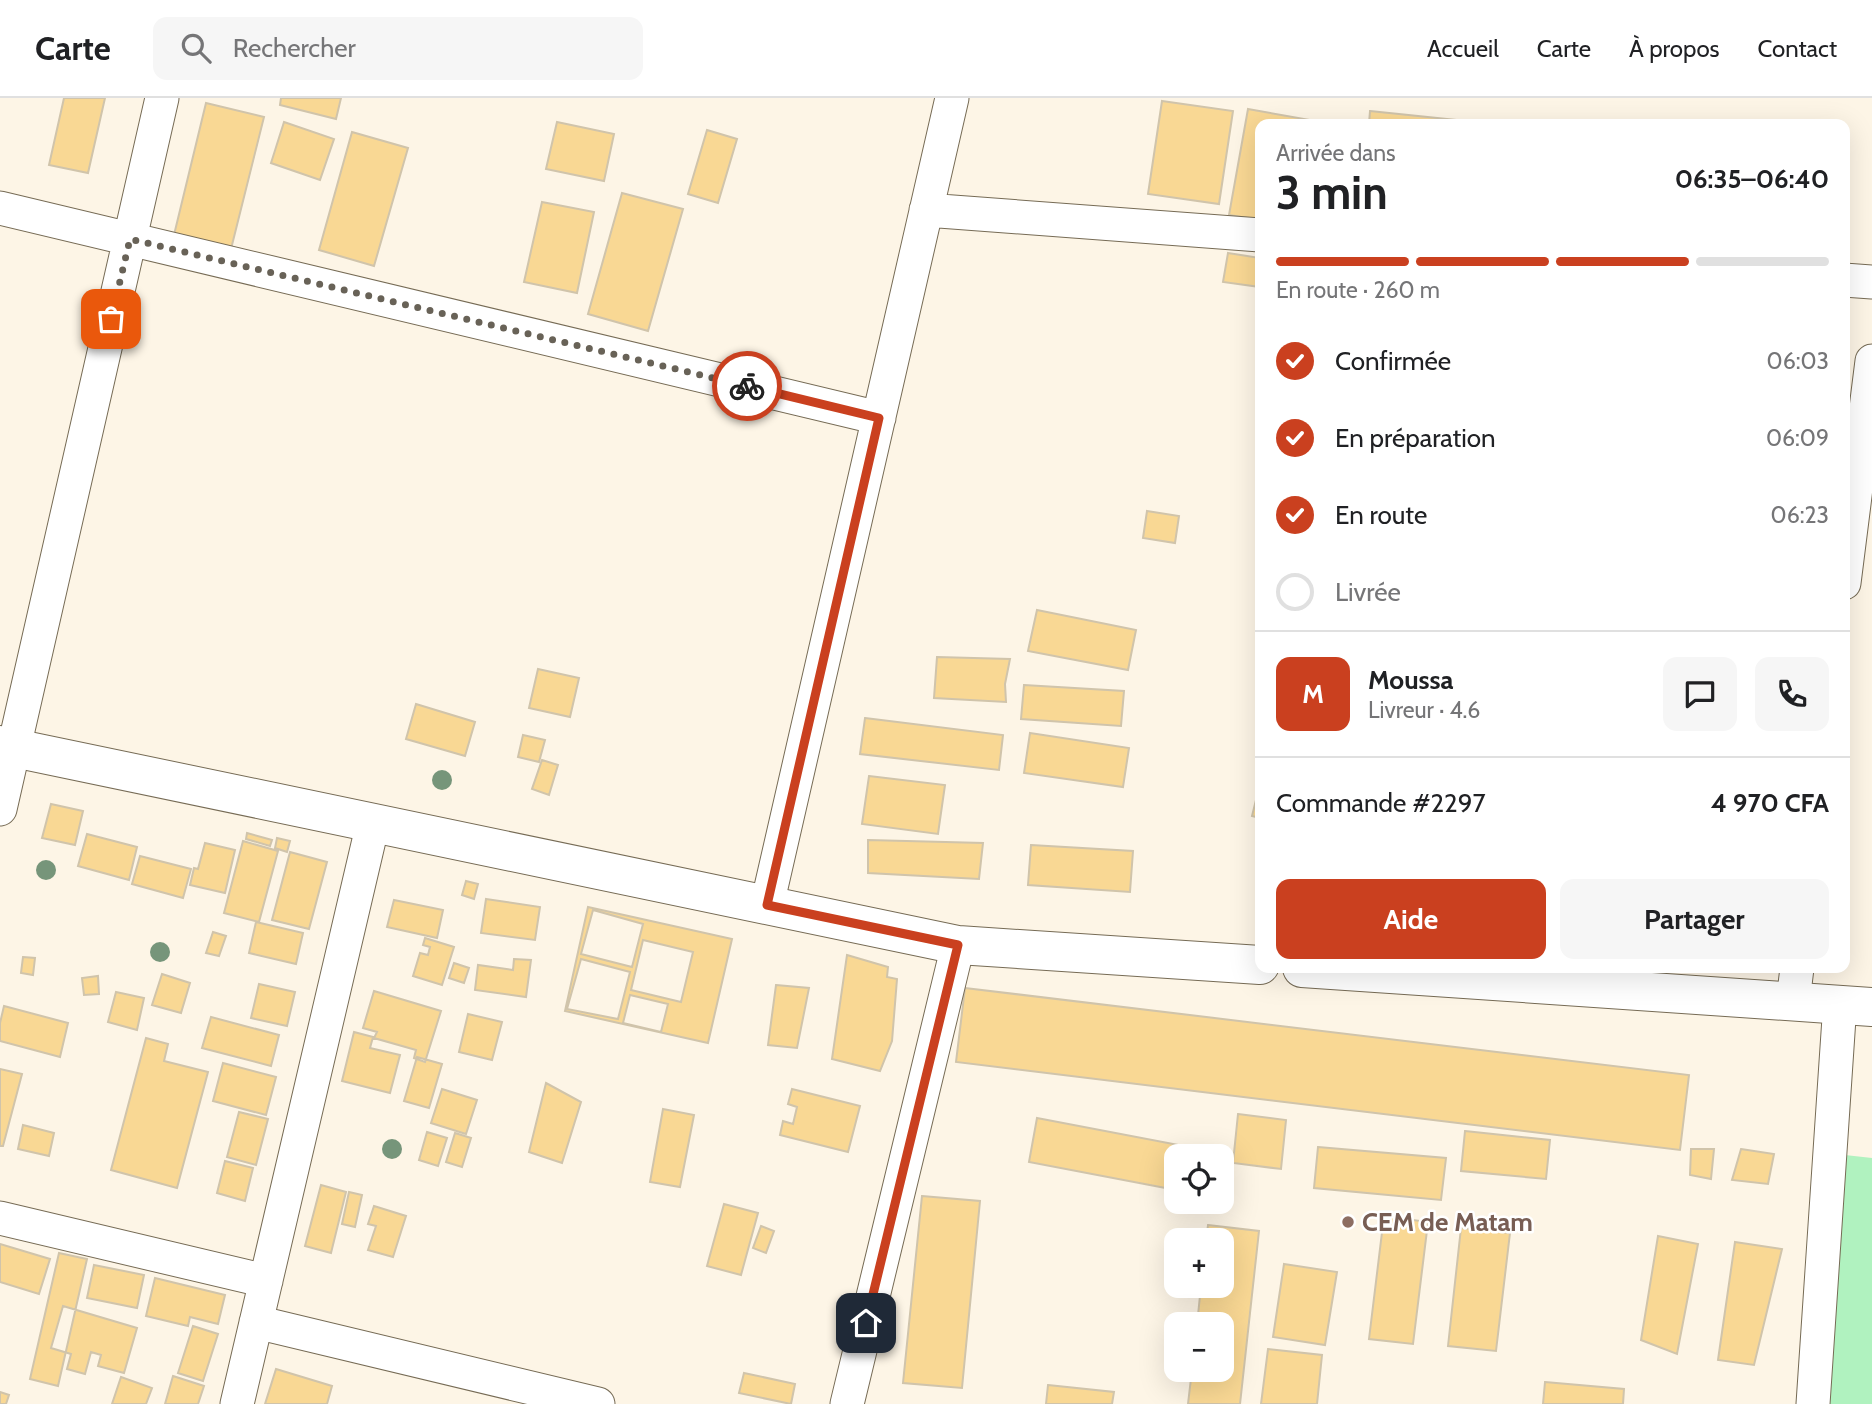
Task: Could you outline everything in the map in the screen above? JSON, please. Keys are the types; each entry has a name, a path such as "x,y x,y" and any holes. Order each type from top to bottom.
{"street":[{"path":"0,809 7,746 162,98"},
{"path":"767,905 926,210 948,99"},
{"path":"0,208 879,418"},
{"path":"926,210 1255,235"},
{"path":"1850,280 1872,282"},
{"path":"1850,536 1872,362"},
{"path":"7,746 958,945 1255,965"},
{"path":"237,1404 373,823"},
{"path":"847,1404 958,945"},
{"path":"1456,973 1795,984 1856,1005 1813,1404"},
{"path":"0,1218 266,1281"},
{"path":"256,1322 598,1404"}],"green space":[{"path":"1845,1155 1872,1158 1872,1404 1826,1404"}],"building":[{"path":"64,98 105,98 88,173 49,165"},
{"path":"281,98 341,98 336,119 280,105"},
{"path":"1162,101 1233,111 1219,204 1148,194"},
{"path":"206,103 264,117 230,253 173,239"},
{"path":"1248,109 1304,119 1255,119 1255,219 1229,215"},
{"path":"1370,111 1447,119 1369,119"},
{"path":"284,122 334,139 320,180 271,163"},
{"path":"557,122 614,134 604,181 546,169"},
{"path":"707,130 737,139 718,203 688,194"},
{"path":"352,132 408,148 374,266 319,250"},
{"path":"622,193 683,209 648,331 588,314"},
{"path":"542,202 594,212 577,293 524,282"},
{"path":"1228,253 1255,257 1255,286 1223,282"},
{"path":"1147,511 1179,516 1175,543 1143,538"},
{"path":"1037,610 1136,630 1128,670 1028,651"},
{"path":"937,657 1010,659 1005,684 1006,702 934,698"},
{"path":"538,669 579,678 570,717 529,708"},
{"path":"1024,685 1124,691 1121,726 1021,719"},
{"path":"416,704 475,722 465,756 406,739"},
{"path":"865,718 1003,735 999,770 860,754"},
{"path":"1030,733 1129,748 1123,787 1024,773"},
{"path":"523,735 545,740 539,762 518,757"},
{"path":"542,760 558,765 549,795 532,789"},
{"path":"869,776 945,785 938,834 862,824"},
{"path":"51,804 83,811 75,845 42,838"},
{"path":"247,833 272,840 270,846 246,839"},
{"path":"87,834 137,847 129,880 78,866"},
{"path":"277,838 290,841 287,852 275,848"},
{"path":"868,840 983,843 979,879 868,873"},
{"path":"243,841 278,851 259,922 224,913"},
{"path":"205,843 235,850 225,893 190,885 194,868 198,869"},
{"path":"1031,845 1133,851 1130,892 1028,885"},
{"path":"290,852 327,862 309,929 272,920"},
{"path":"140,856 191,869 183,898 132,884"},
{"path":"466,881 478,884 474,899 462,895"},
{"path":"486,899 540,907 535,940 481,933"},
{"path":"394,900 443,910 437,938 387,927"},
{"path":"588,907 732,939 708,1043 565,1011","holes":["593,910 643,924 632,967 581,954","643,940 693,952 681,1002 631,990","581,959 630,972 618,1019 567,1009","630,995 668,1004 661,1032 623,1023"]},
{"path":"256,922 303,933 296,964 249,953"},
{"path":"213,932 226,936 219,956 206,953"},
{"path":"425,938 454,947 442,985 413,976 420,953 428,955 430,947 423,945"},
{"path":"847,955 888,967 887,977 897,979 892,1041 880,1071 832,1059"},
{"path":"23,957 35,958 33,975 21,973"},
{"path":"514,959 531,960 526,997 475,990 478,965 513,970"},
{"path":"454,963 469,968 464,983 449,978"},
{"path":"162,974 190,983 181,1013 152,1005"},
{"path":"98,976 99,994 84,995 82,978"},
{"path":"259,984 295,992 287,1026 251,1018"},
{"path":"776,985 809,988 797,1048 768,1045"},
{"path":"965,988 1689,1075 1680,1150 956,1062"},
{"path":"374,991 441,1011 425,1062 414,1058 416,1050 374,1038 377,1032 363,1028"},
{"path":"116,992 144,998 137,1030 108,1022"},
{"path":"4,1006 68,1023 60,1057 0,1041"},
{"path":"468,1014 502,1022 492,1060 459,1052"},
{"path":"211,1017 279,1035 271,1066 202,1048"},
{"path":"354,1032 373,1037 370,1048 400,1055 390,1093 342,1081"},
{"path":"146,1038 168,1044 164,1061 208,1072 177,1188 111,1170"},
{"path":"417,1057 442,1064 429,1108 404,1101"},
{"path":"223,1063 276,1077 266,1115 213,1101"},
{"path":"0,1069 22,1074 3,1146 0,1146"},
{"path":"546,1083 581,1102 562,1163 529,1152"},
{"path":"442,1089 477,1100 466,1134 431,1123"},
{"path":"792,1089 860,1106 848,1152 780,1135 783,1121 793,1124 797,1107 788,1104"},
{"path":"663,1109 694,1115 680,1187 650,1182"},
{"path":"239,1112 268,1119 256,1165 227,1157"},
{"path":"1238,1114 1286,1120 1281,1169 1234,1163"},
{"path":"1037,1118 1173,1144 1164,1144 1164,1188 1029,1162"},
{"path":"23,1125 54,1133 49,1156 18,1149"},
{"path":"1465,1131 1550,1140 1546,1179 1461,1171"},
{"path":"427,1132 447,1138 438,1166 419,1160"},
{"path":"455,1133 471,1138 462,1167 446,1162"},
{"path":"1318,1147 1446,1158 1441,1200 1314,1188"},
{"path":"1691,1149 1714,1149 1711,1179 1690,1175"},
{"path":"1741,1149 1774,1154 1768,1184 1732,1180"},
{"path":"225,1161 253,1168 245,1201 217,1193"},
{"path":"321,1185 346,1192 331,1253 305,1246"},
{"path":"349,1192 362,1195 355,1227 342,1224"},
{"path":"922,1196 980,1201 962,1388 903,1383"},
{"path":"724,1204 758,1213 741,1275 707,1266"},
{"path":"374,1206 406,1216 393,1257 368,1250 376,1226 368,1224"},
{"path":"1384,1216 1428,1222 1413,1344 1369,1339"},
{"path":"1208,1225 1234,1228 1208,1228"},
{"path":"761,1226 774,1231 766,1253 753,1248"},
{"path":"1234,1228 1259,1231 1240,1404 1188,1404 1191,1382 1234,1382 1234,1312 1198,1312 1200,1298 1234,1298"},
{"path":"1461,1228 1510,1233 1496,1351 1448,1346"},
{"path":"1658,1236 1698,1244 1677,1354 1641,1340"},
{"path":"1735,1242 1782,1249 1754,1365 1718,1360"},
{"path":"0,1244 50,1259 39,1294 0,1282"},
{"path":"59,1253 87,1259 58,1386 30,1379"},
{"path":"1284,1264 1337,1272 1325,1345 1273,1337"},
{"path":"94,1265 144,1275 137,1308 87,1298"},
{"path":"155,1278 225,1295 218,1324 190,1317 188,1326 146,1316"},
{"path":"63,1306 137,1328 124,1373 98,1366 101,1355 91,1352 85,1374 67,1369 71,1354 51,1348"},
{"path":"193,1326 218,1334 203,1381 178,1373"},
{"path":"1268,1349 1322,1355 1317,1404 1261,1404"},
{"path":"276,1369 332,1386 327,1404 265,1404"},
{"path":"744,1373 795,1384 791,1404 739,1393"},
{"path":"173,1376 204,1386 198,1404 165,1404"},
{"path":"121,1377 152,1388 146,1404 112,1404"},
{"path":"1545,1382 1624,1389 1623,1404 1543,1404"},
{"path":"1048,1385 1114,1392 1112,1404 1046,1404"},
{"path":"0,1392 9,1395 6,1404 0,1404"}],"way so far":[{"path":"111,319 130,239 747,386"}],"place":[{"name":"CEM de Matam","path":"1348,1222"}],"route":[{"path":"747,386 879,418 767,905 958,945 866,1323"}]}
